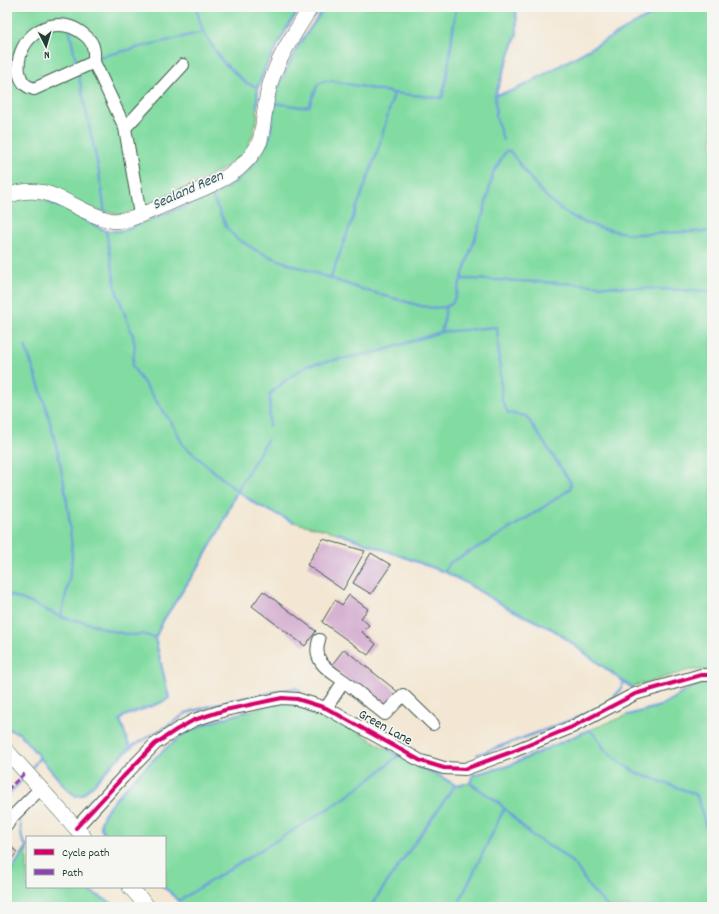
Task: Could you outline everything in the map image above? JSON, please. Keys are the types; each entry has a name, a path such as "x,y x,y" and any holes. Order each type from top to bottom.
{"main road":[{"path":"7,196 29,190 40,191 110,221 124,220 140,215 218,180 238,169 256,149 260,140 268,91 274,73 282,56 312,7"},
{"path":"7,751 80,833"},
{"path":"131,888 148,907"}],"street":[{"path":"94,62 34,89 27,87 24,84 19,70 20,54 31,35 39,30 50,26 69,26 78,29 88,38 94,51 94,62 125,128 140,215"},
{"path":"125,128 183,65"},
{"path":"319,640 317,650 320,663 386,714 403,695 434,724"},
{"name":"Green Lane","path":"80,833 123,777 156,744 194,720 225,710 282,698 297,699 326,708 421,761 444,768 465,768 514,751 572,727 635,694 701,674 712,674"},
{"path":"326,708 344,682"},
{"path":"7,825 41,788"}],"green space":[{"path":"7,7 301,7 288,26 265,68 258,87 257,119 246,151 224,169 147,206 142,205 133,212 121,215 7,189"},
{"path":"325,7 516,7 517,33 496,94 512,91 527,84 665,7 712,7 712,670 690,670 631,687 554,630 506,607 445,572 338,533 293,522 256,504 237,491 221,527 200,564 164,619 155,638 169,698 160,703 124,716 120,720 130,748 82,795 76,796 67,789 19,733 7,729 7,204 17,199 27,197 37,198 58,205 105,231 121,231 212,196 231,186 250,170 263,151 270,135 276,91 298,46"},
{"path":"700,683 712,683 712,907 183,907 170,892 164,888 166,888 166,836 105,836 101,830 103,816 121,793 153,759 185,734 209,723 274,704 299,702 348,726 407,761 438,775 455,785 470,783 473,775 508,766 589,730 628,715 660,706"},
{"path":"26,848 26,888 84,888 119,907 7,907 7,877"}],"building":[{"path":"323,539 365,551 343,590 307,565"},
{"path":"371,553 391,565 371,594 353,583"},
{"path":"263,591 316,631 305,646 252,606"},
{"path":"349,595 368,609 361,618 369,625 362,632 376,644 368,655 322,622 335,600 342,605"},
{"path":"344,649 398,692 385,708 331,666"},
{"path":"12,848 17,852 7,866 7,855"}],"waterway":[{"path":"196,7 203,32 223,62 246,83 258,87"},
{"path":"257,107 258,87 265,68 288,26 301,7"},
{"name":"Sealand Reen","path":"267,144 270,135 276,91 298,46 325,7"},
{"path":"274,103 301,107 309,106 318,84 324,81 333,81 394,93 442,98 447,75 456,7"},
{"path":"503,140 496,116 495,95 517,33 516,7"},
{"path":"495,95 512,91 527,84 665,7"},
{"path":"70,32 77,66"},
{"path":"99,57 203,32"},
{"path":"78,73 99,172 105,214"},
{"path":"331,277 377,153 394,93"},
{"path":"212,196 227,228 236,238 259,252 361,289 421,306 434,308 445,307 452,304 484,211 493,173 506,151 510,151 531,179 552,202 564,212 593,226 632,234 712,232"},
{"name":"Sealand Reen","path":"150,219 194,203 223,189 236,181 258,158"},
{"name":"Sealand Reen","path":"49,202 63,208"},
{"name":"Sealand Reen","path":"73,213 106,231 121,231 141,223"},
{"path":"106,231 116,290 133,336 135,347 132,366 175,428 183,445 237,491 256,504 293,522"},
{"path":"461,279 712,291"},
{"path":"441,332 445,316 445,307"},
{"path":"269,426 270,394 287,379 308,365 378,352 441,332 497,327 502,401 508,413 526,416 571,483 570,489 512,527 451,562 447,566 445,572"},
{"path":"25,346 54,435 64,481 72,564 61,617"},
{"path":"130,748 120,720 124,716 160,703 169,698 155,638 164,619 200,564 221,527 237,491 267,440"},
{"path":"338,533 445,572 466,583 506,607 554,630 631,687"},
{"path":"7,594 61,617 130,635 143,634 155,638"},
{"path":"610,700 618,693 624,682"},
{"path":"628,715 660,706 700,683 712,683"},
{"path":"7,729 19,733 67,789 76,796 82,795 114,762 134,745 171,724 186,713 229,701 295,688 300,691 300,695"},
{"path":"477,755 574,719 592,710"},
{"path":"105,836 102,830 101,823 105,814 113,803 124,789 176,740 192,730 249,711"},
{"path":"320,712 332,718"},
{"path":"708,712 712,722"},
{"path":"608,907 590,888 576,866 561,853 531,835 498,802 470,783 473,775 508,766 589,730 597,737 604,749 621,763 637,773 693,793 697,796 712,849"},
{"path":"388,749 407,761 438,775 455,785 463,784"},
{"path":"164,888 178,901 342,800 398,756"},
{"path":"31,769 40,757"},
{"path":"7,796 24,778"},
{"path":"370,907 455,785"},
{"path":"457,907 504,809"},
{"path":"20,822 22,839 26,845"},
{"path":"7,877 26,848"},
{"path":"84,888 119,907"}],"marked path":[{"path":"7,790 26,772"}],"cycle path":[{"path":"76,828 155,744 194,720 225,710 282,698 297,699 326,708 421,761 444,768 465,769 572,727 635,694 701,675 712,675"}]}
